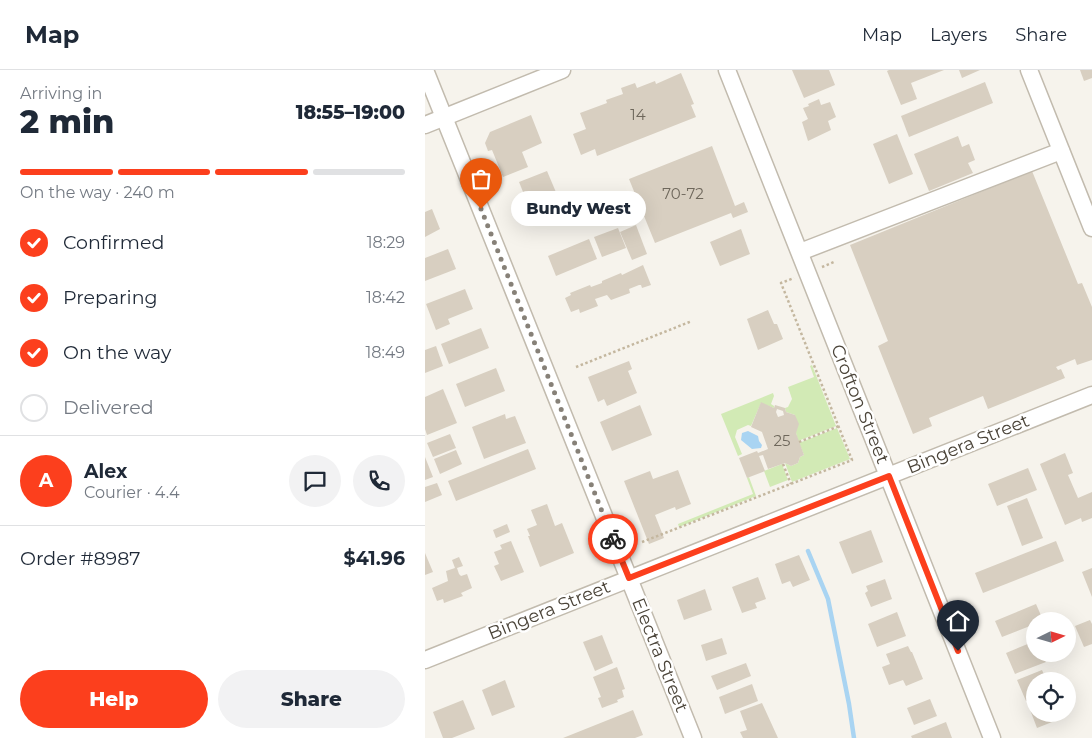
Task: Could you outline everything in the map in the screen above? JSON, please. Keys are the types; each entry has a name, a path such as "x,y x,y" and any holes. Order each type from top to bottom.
{"street":[{"name":"Electra Street","path":"425,70 693,738"},
{"path":"425,125 563,70"},
{"name":"Crofton Street","path":"727,70 992,738"},
{"path":"1029,70 1092,228"},
{"path":"800,252 1061,151"},
{"name":"Bingera Street","path":"425,660 1092,395"}],"path":[{"path":"819,268 834,262"},
{"path":"642,542 852,460 781,283 795,277"},
{"path":"576,368 692,321"},
{"path":"799,442 839,426"},
{"path":"783,464 791,484"}],"green space":[{"path":"812,365 836,426 798,441 795,415 786,412 785,408 788,407 792,399 788,387 814,377 810,366"},
{"path":"773,393 774,396 771,404 774,408 761,403 751,426 748,425 737,430 735,437 742,454 738,456 721,414"},
{"path":"837,428 850,459 792,482 785,463 791,466 798,463 800,457 804,455 799,443"},
{"path":"782,464 788,480 770,487 764,471"},
{"path":"749,477 756,496 679,527 678,524 753,494 747,478"}],"water":[{"path":"748,431 758,436 762,445 761,448 752,449 741,440 742,433"}],"building":[{"path":"792,70 829,70 835,85 804,98"},
{"path":"944,70 911,83 917,99 901,105 887,71"},
{"path":"959,70 980,70 962,78"},
{"path":"1080,70 1092,70 1092,78 1084,81"},
{"path":"681,73 694,104 691,105 696,117 597,156 595,149 581,155 573,134 586,129 580,113 607,103 606,100 623,94 621,88 635,83 637,88 655,81 656,84"},
{"path":"985,82 993,103 909,137 901,116"},
{"path":"819,99 821,105 830,102 836,117 828,121 831,130 808,141 802,122 808,119 803,108"},
{"path":"531,115 542,143 522,152 528,167 503,177 492,150 488,151 485,143 490,132"},
{"path":"897,134 913,174 889,184 873,144"},
{"path":"958,136 962,147 969,144 975,160 968,163 973,173 929,191 914,154"},
{"path":"712,146 735,206 744,202 748,212 733,218 731,213 655,243 629,179"},
{"path":"547,171 558,197 530,209 519,182"},
{"path":"1032,171 1078,284 1082,283 1092,307 1092,360 1077,365 1075,359 1056,367 1058,370 1061,369 1065,378 988,409 983,396 929,418 932,426 913,434 878,346 888,341 850,245"},
{"path":"432,209 440,229 425,237 425,212"},
{"path":"636,225 647,254 632,260 620,232"},
{"path":"618,228 626,248 602,257 594,237"},
{"path":"741,229 750,254 720,266 710,242"},
{"path":"589,239 597,259 556,276 548,256"},
{"path":"448,249 456,269 425,281 425,258"},
{"path":"643,265 651,285 642,288 639,285 629,289 630,293 611,300 607,295 595,299 598,306 580,313 579,309 571,312 565,298 571,295 570,293 590,285 591,287 602,283 602,281 621,273 622,275"},
{"path":"465,289 473,309 448,319 450,324 436,330 426,304"},
{"path":"768,310 774,324 777,324 783,339 758,350 747,319"},
{"path":"481,328 489,348 449,364 441,344"},
{"path":"436,346 443,366 425,373 425,350"},
{"path":"629,361 632,369 628,371 637,393 607,406 604,399 598,402 588,377"},
{"path":"496,368 505,391 465,407 456,384"},
{"path":"443,389 457,423 427,435 425,429 425,397"},
{"path":"761,402 774,408 775,405 785,408 786,412 795,415 799,424 796,433 804,455 800,457 798,463 791,466 785,463 768,469 763,455 759,456 765,471 747,478 739,458 768,449 762,432 751,427","holes":["777,409 783,411 784,415 778,417"]},
{"path":"640,405 652,435 612,451 600,422"},
{"path":"505,414 506,419 515,416 526,443 484,459 472,427"},
{"path":"450,434 456,448 433,457 427,443"},
{"path":"528,449 536,469 456,501 448,481"},
{"path":"456,450 462,464 440,474 434,459"},
{"path":"1065,453 1073,473 1068,475 1078,498 1092,492 1092,518 1082,522 1081,518 1065,525 1040,464"},
{"path":"425,457 433,477 425,480"},
{"path":"1028,468 1037,490 997,506 988,484"},
{"path":"678,470 691,504 676,510 675,507 655,515 664,538 649,544 624,481 650,471 653,479"},
{"path":"437,483 442,495 425,502 425,487"},
{"path":"1027,498 1043,538 1022,546 1007,506"},
{"path":"547,504 555,526 562,523 574,553 540,567 527,529 537,525 531,510"},
{"path":"507,524 510,532 496,538 493,530"},
{"path":"871,530 883,562 852,574 839,542"},
{"path":"511,541 524,572 501,581 494,566 499,564 494,552 502,549 500,545"},
{"path":"1056,541 1064,561 983,593 975,573"},
{"path":"425,553 433,572 425,575"},
{"path":"799,555 810,580 793,587 790,581 782,584 775,564"},
{"path":"459,557 463,566 457,568 459,574 461,576 467,574 472,588 461,593 463,596 444,603 443,599 437,601 432,588 448,581 446,571 455,568 452,560"},
{"path":"1092,568 1092,597 1082,572"},
{"path":"758,577 766,599 755,603 757,608 742,613 732,587"},
{"path":"885,579 892,599 871,607 865,593 868,591 866,586"},
{"path":"705,589 712,610 684,620 677,600"},
{"path":"1036,604 1040,612 1026,612 1026,628 1002,637 995,621"},
{"path":"897,612 906,636 877,647 868,624"},
{"path":"1090,620 1092,624 1092,644 1084,647 1076,626"},
{"path":"602,635 613,663 595,671 583,642"},
{"path":"722,638 727,654 706,661 701,645"},
{"path":"1026,645 1026,662 1046,662 1015,674 1006,653"},
{"path":"908,646 923,679 906,686 903,680 889,685 882,667 890,664 886,654"},
{"path":"746,663 751,676 717,690 711,676"},
{"path":"617,667 625,689 622,690 624,697 617,700 618,702 602,708 598,698 601,697 593,677"},
{"path":"1026,676 1026,701 1017,680"},
{"path":"505,680 515,707 492,716 482,690"},
{"path":"752,684 758,701 725,714 719,697"},
{"path":"930,699 937,716 914,725 907,708"},
{"path":"463,700 475,729 452,738 443,738 433,712"},
{"path":"762,703 778,738 743,738 740,732 747,730 740,711"},
{"path":"633,710 643,735 635,738 563,738"},
{"path":"946,722 952,738 912,738 911,736"},
{"path":"1035,722 1052,722 1037,728"}],"waterway":[{"path":"808,551 828,599 854,738"}],"way so far":[{"path":"481,209 613,539"}],"place":[{"name":"Bundy West","path":"481,209"}],"route":[{"path":"613,539 629,578 889,476 958,651"}]}
